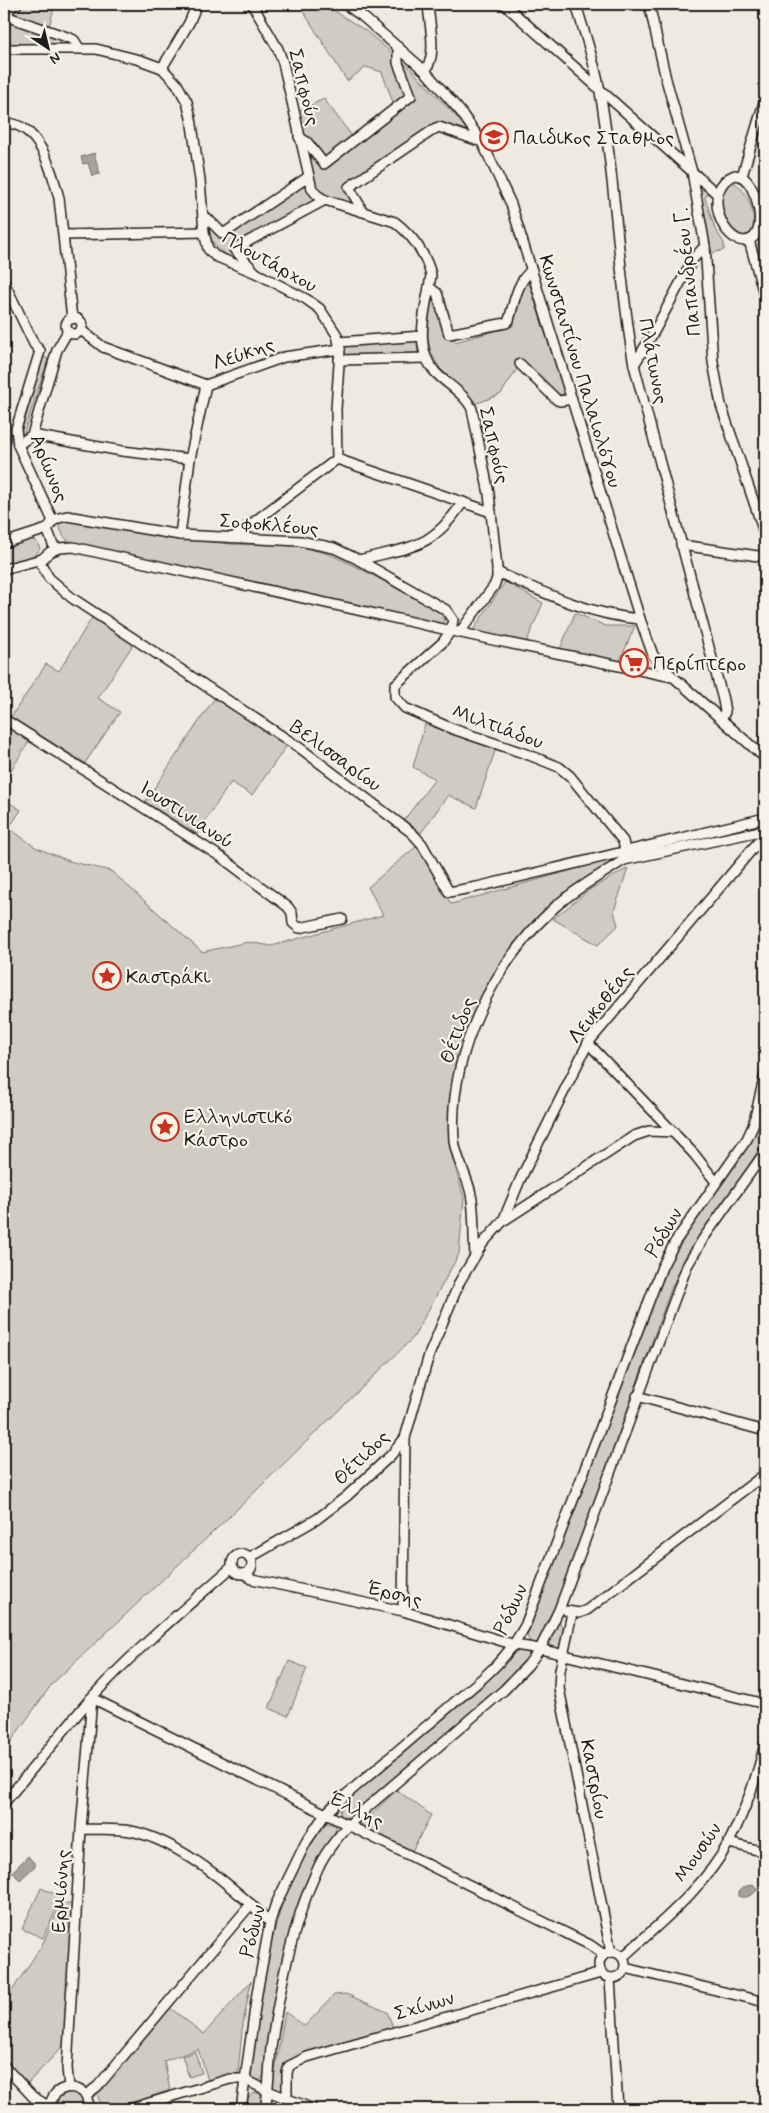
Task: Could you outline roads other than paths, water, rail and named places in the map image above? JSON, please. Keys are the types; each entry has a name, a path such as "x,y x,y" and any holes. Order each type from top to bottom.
{"street":[{"path":"17,4 7,13 11,18 70,38 74,40 79,48"},
{"path":"162,68 190,23 197,4"},
{"name":"Σαπφούς","path":"252,4 278,49 283,63 312,189 325,200 395,222 409,234 429,267 431,275 422,336 426,358 435,372 471,407 491,512 497,572"},
{"name":"Κωνσταντίνου Παλαιολόγου","path":"345,4 425,71 460,111 482,142 511,204 640,619 653,655 661,666 765,758"},
{"path":"425,71 430,64 432,55 428,4"},
{"path":"504,4 716,193"},
{"name":"Πλάτωνος","path":"576,4 600,91 614,191 629,337 634,365 723,700 724,712 722,718"},
{"name":"Παπανδρέου Γ.","path":"649,4 666,79 692,172 705,246 713,362 717,386 730,434 765,535"},
{"path":"299,137 307,142 324,164 411,96 398,63 398,47"},
{"name":"Πλουτάρχου","path":"4,49 96,49 140,60 162,68 177,84 188,102 204,232 208,249 215,256 256,273 306,299 320,309 328,320 339,346"},
{"path":"742,176 765,98"},
{"path":"4,123 16,125 41,146 57,188 64,234 72,319"},
{"path":"361,211 349,187 436,128 439,127 482,142"},
{"path":"735,175 742,176 761,203 762,238 739,241 730,236 724,226 717,204 716,193 720,184 727,178 735,175"},
{"path":"203,216 208,218 223,234 308,177"},
{"path":"256,273 234,249 325,200"},
{"path":"64,234 204,232"},
{"path":"749,240 765,298"},
{"path":"634,365 693,259 705,246"},
{"path":"429,287 437,293 449,334 506,323 509,320 524,275 532,270"},
{"path":"4,282 34,344 40,351 57,350"},
{"path":"68,332 75,334 81,330 80,322 72,319"},
{"path":"18,445 32,435 57,350 68,332 66,324 72,319"},
{"name":"Λεύκης","path":"81,330 103,347 206,385 284,357 339,346 422,336"},
{"path":"337,459 336,409 339,346"},
{"name":"Αρίωνος","path":"40,351 16,429 18,445 50,525"},
{"path":"339,360 426,358"},
{"path":"520,364 557,400 572,399"},
{"path":"180,535 190,459 206,385"},
{"path":"32,435 122,451 190,459"},
{"path":"337,459 491,512"},
{"path":"234,537 337,459"},
{"path":"359,560 419,545 442,529 462,502"},
{"name":"Σοφοκλέους","path":"4,543 50,525 62,516 78,517 180,535 307,542 334,548 359,560 446,610 453,620 456,631"},
{"path":"50,525 55,550"},
{"path":"681,544 765,557"},
{"path":"4,569 42,559 55,550 74,547 674,677"},
{"name":"Βελισσαρίου","path":"42,559 41,565 46,575 72,598 300,748 412,833 422,844 449,892 625,855"},
{"path":"497,572 541,592 596,612 621,618 640,619"},
{"name":"Μιλτιάδου","path":"497,572 494,586 456,631 397,682 393,693 400,706 453,729 528,754 559,767 570,776 615,830 623,842 625,855"},
{"name":"Ιουστινιανού","path":"4,719 221,857 288,907 292,913 293,923 299,928 342,919"},
{"path":"625,855 765,818"},
{"path":"625,855 765,830"},
{"name":"Λευκοθέας","path":"504,1221 520,1180 588,1043 679,933 765,834"},
{"name":"Θέτιδος","path":"475,1254 472,1201 455,1148 454,1122 457,1087 469,1041 480,1010 496,979 528,934 572,894 613,867 625,855"},
{"path":"588,1043 674,1132 716,1182"},
{"name":"Ρόδων","path":"241,2109 260,1975 270,1922 306,1842 326,1813 484,1678 515,1644 525,1626 662,1267 675,1242 748,1139 753,1126 765,1074"},
{"name":"Θέτιδος","path":"249,1558 316,1518 347,1496 391,1455 405,1438 429,1356 460,1281 475,1254 504,1221 634,1136 649,1131 674,1132"},
{"name":"Ρόδων","path":"265,2109 272,2041 280,1991 291,1944 318,1866 348,1825 504,1690 528,1665 540,1649 559,1610 637,1396 687,1266 703,1239 765,1152"},
{"path":"637,1396 765,1430"},
{"path":"403,1611 405,1438"},
{"path":"559,1610 579,1613 587,1610 765,1474"},
{"path":"4,1803 92,1698 141,1648 232,1567 233,1561 237,1556 242,1555 249,1558 248,1571 239,1574 232,1567"},
{"name":"Έρσης","path":"248,1571 252,1579 403,1611 515,1644 765,1704"},
{"name":"Καστρίου","path":"572,1612 560,1670 560,1688 608,1953"},
{"name":"Έλλης","path":"92,1698 590,1946 608,1953"},
{"name":"Ερμιόνης","path":"69,2087 67,2068 81,1829 92,1698"},
{"name":"Μουσών","path":"623,1957 689,1894 729,1842 749,1796 765,1744"},
{"path":"81,1829 130,1831 149,1837 185,1854 215,1874 270,1922"},
{"path":"729,1842 765,1852"},
{"path":"86,2095 98,2086 251,1904"},
{"path":"608,1953 618,1953 623,1957 625,1968 617,1977 610,1978 601,1973 600,1961 608,1953"},
{"path":"625,1968 765,2002"},
{"name":"Σχίνων","path":"287,2098 287,2073 289,2066 306,2057 601,1973"},
{"path":"610,1978 618,2109"},
{"path":"4,2066 33,2097 50,2108 53,2095 63,2088 76,2087 86,2095 90,2109"},
{"path":"128,2109 230,2080 244,2079 268,2092 313,2109"}],"place":[{"name":"Παιδικος Σταθμος","path":"494,137"},
{"name":"Περίπτερο","path":"634,663"},
{"name":"Καστράκι","path":"107,976"},
{"name":"Ελληνιστικό Κάστρο","path":"165,1127"}]}
